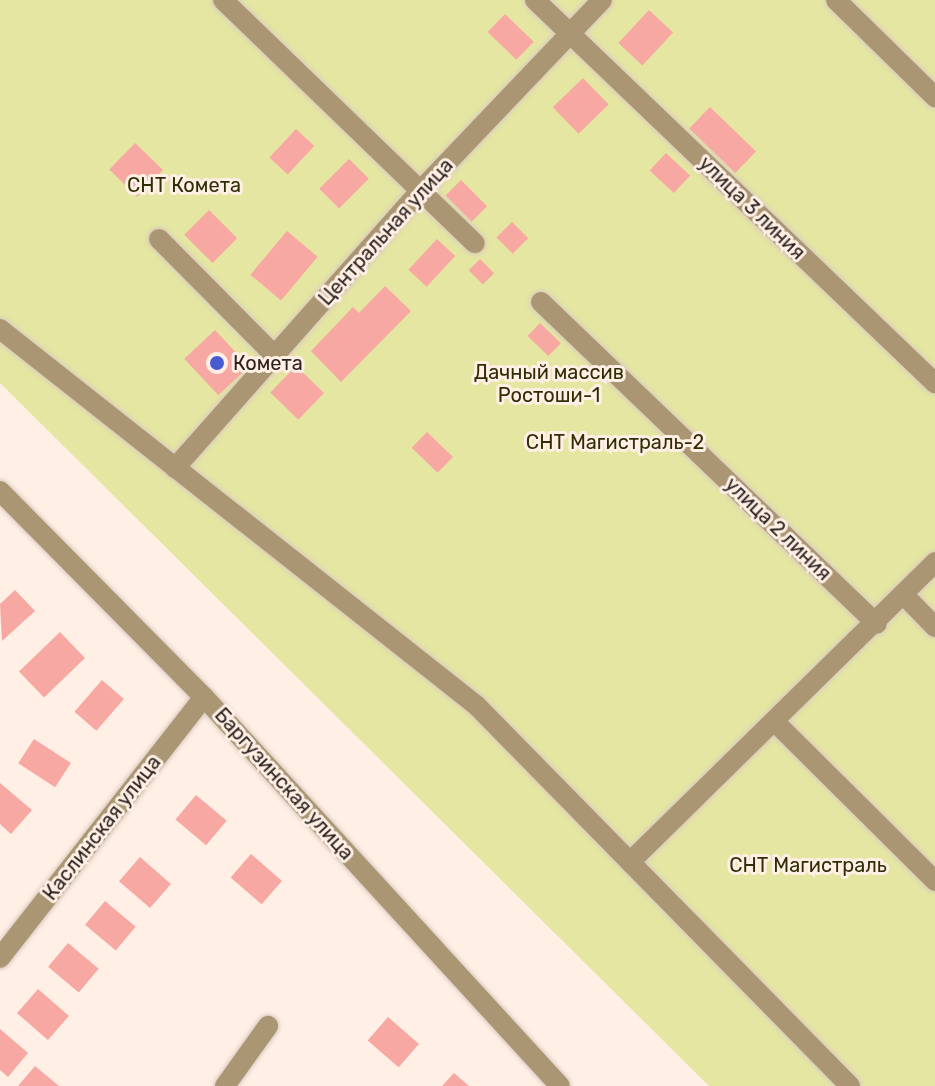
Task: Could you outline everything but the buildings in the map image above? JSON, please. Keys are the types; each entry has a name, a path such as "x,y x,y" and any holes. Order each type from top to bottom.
{"street":[{"path":"223,0 475,243"},
{"name":"улица 3 линия","path":"535,0 935,383"},
{"name":"Центральная улица","path":"175,468 422,189 602,0"},
{"path":"836,0 935,97"},
{"path":"159,239 275,356"},
{"name":"улица 2 линия","path":"541,302 877,624"},
{"path":"0,329 476,705 850,1086"},
{"name":"Баргузинская улица","path":"0,491 204,697 560,1086"},
{"path":"630,862 877,624 935,562"},
{"path":"904,595 935,627"},
{"name":"Каслинская улица","path":"0,958 204,697"},
{"path":"775,722 935,881"},
{"path":"225,1086 268,1026"}],"green space":[{"name":"Дачный массив Ростоши-1","path":"0,0 935,0 935,1086 709,1086 0,383"}],"place":[{"name":"Комета","path":"217,363"}],"park label":[{"name":"СНТ Комета","path":"184,185"},
{"name":"СНТ Магистраль-2","path":"615,442"},
{"name":"СНТ Магистраль","path":"808,865"}]}
